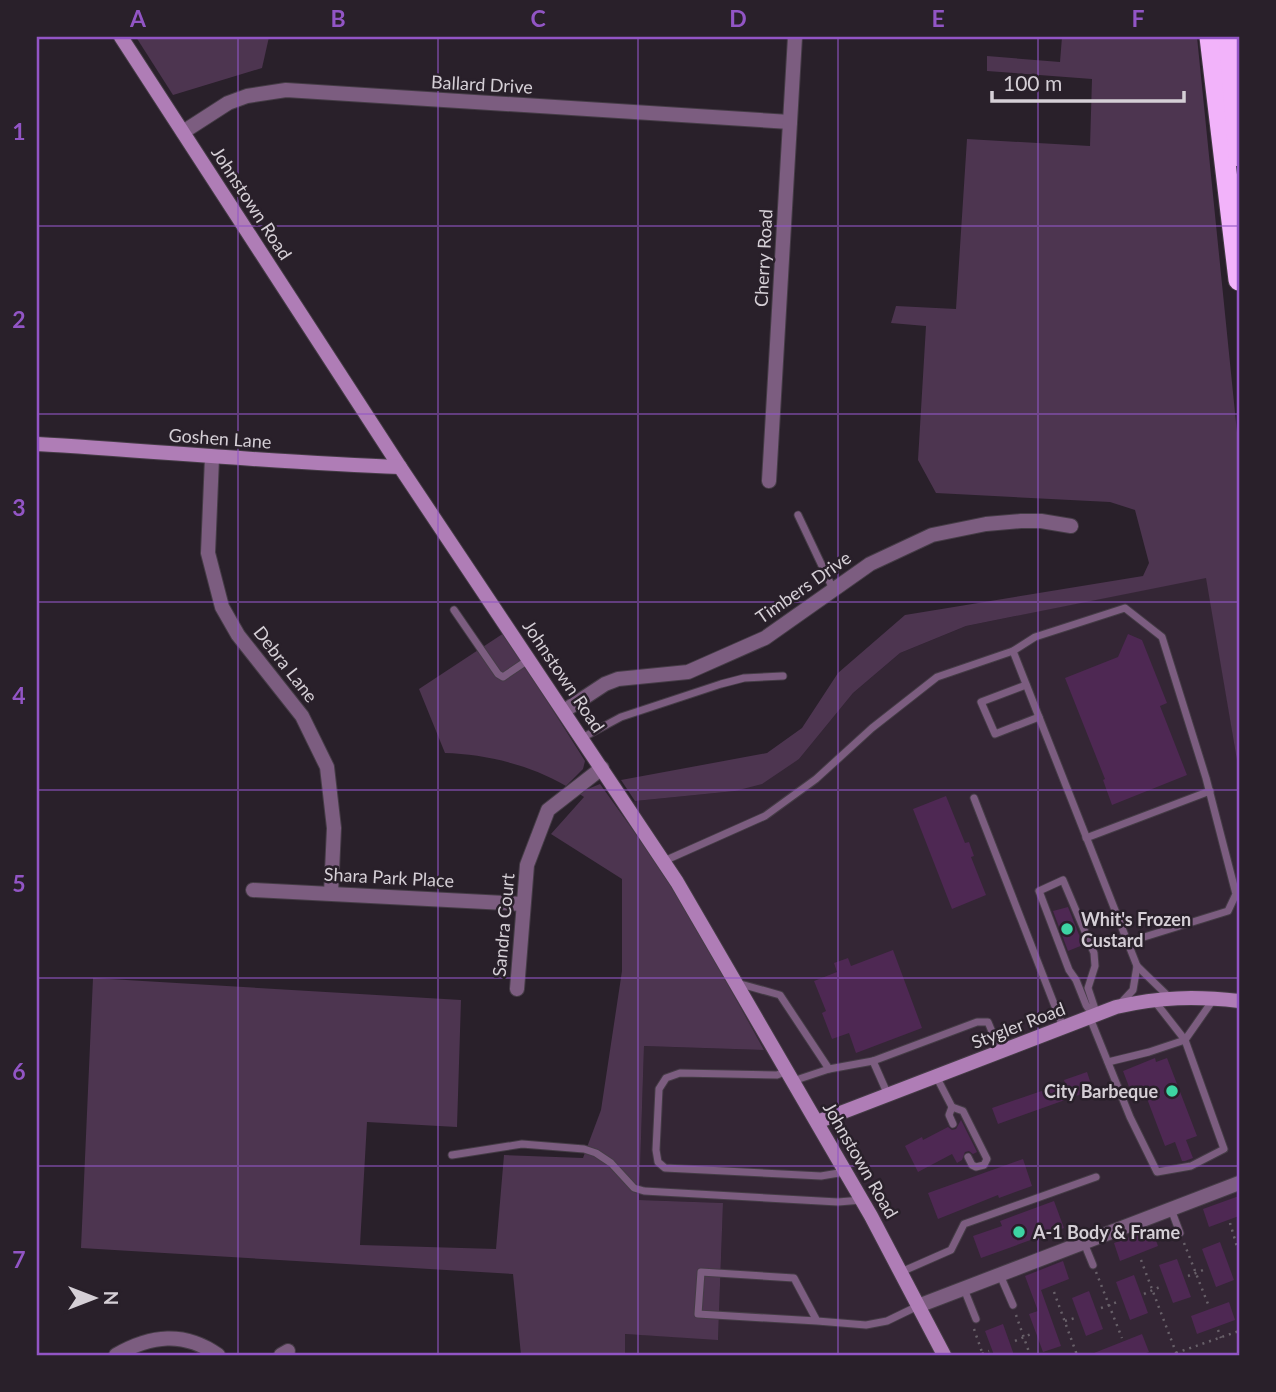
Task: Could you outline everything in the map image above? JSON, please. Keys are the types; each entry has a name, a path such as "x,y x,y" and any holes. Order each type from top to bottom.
{"highway":[{"path":"1210,37 1239,280"},
{"path":"1228,37 1239,156"}],"main road":[{"name":"Johnstown Road","path":"121,37 400,467 664,861 862,1200 944,1355"},
{"name":"Goshen Lane","path":"37,444 212,458 400,467"},
{"name":"Stygler Road","path":"817,1122 1064,1027 1093,1013 1153,999 1239,1001"}],"street":[{"name":"Cherry Road","path":"769,481 795,37"},
{"name":"Ballard Drive","path":"183,132 228,103 247,96 286,90 790,122"},
{"name":"Debra Lane","path":"212,458 208,553 222,607 239,635 302,716 327,767 334,828 331,893"},
{"name":"Timbers Drive","path":"564,711 605,684 618,679 688,672 765,638 870,564 932,535 986,524 1021,521 1071,526"},
{"name":"Sandra Court","path":"517,989 527,865 548,810 602,768"},
{"name":"Shara Park Place","path":"253,890 523,904"},
{"path":"918,1306 1239,1183"},
{"path":"116,1355 143,1341 171,1338 206,1346 218,1355"}],"lane":[{"path":"797,515 833,589"},
{"path":"664,861 765,817 816,779 872,728 937,677 1013,651 1035,637 1125,608 1162,637 1210,791 1236,894 1228,911 1128,942"},
{"path":"454,610 502,677 530,660"},
{"path":"1013,651 1137,966 1170,998"},
{"path":"582,738 621,717 721,684 744,678 783,676"},
{"path":"1026,685 981,702 995,734 1039,717"},
{"path":"1086,838 1210,791"},
{"path":"974,798 1064,1027"},
{"path":"1093,1013 1086,1005 1076,980 1069,971 1039,891 1063,880 1094,953 1094,966 1088,988 1108,1062 1157,1172 1191,1166 1224,1149 1185,1040 1153,999"},
{"path":"1116,1007 1133,990 1137,966"},
{"path":"736,983 780,995 829,1069"},
{"path":"1108,1062 1185,1040 1214,999"},
{"path":"846,1172 821,1176 665,1168 658,1162 656,1150 659,1089 666,1078 680,1073 790,1076 873,1061 978,1022 988,1022 1000,1052"},
{"path":"873,1061 888,1095"},
{"path":"936,1076 952,1107 963,1111 987,1159 984,1165 976,1167 968,1157"},
{"path":"952,1107 949,1115 953,1124"},
{"path":"452,1154 522,1144 584,1149 611,1163 634,1188 643,1191 838,1202 862,1200"},
{"path":"901,1272 951,1250 964,1224 1096,1177"},
{"path":"1171,1209 1180,1233"},
{"path":"1084,1242 1093,1265"},
{"path":"817,1321 794,1278 701,1272 698,1314 866,1325 887,1321 918,1306"},
{"path":"1000,1275 1013,1305"},
{"path":"964,1289 976,1319"}],"path":[{"path":"1230,1223 1239,1250 1239,1259"},
{"path":"1180,1233 1208,1304"},
{"path":"1140,1260 1177,1354 1239,1331"},
{"path":"1093,1265 1122,1338"},
{"path":"1188,1276 1206,1269"},
{"path":"1144,1294 1162,1286"},
{"path":"1054,1292 1077,1355"},
{"path":"1101,1308 1119,1301"},
{"path":"1013,1305 1030,1355"},
{"path":"1065,1321 1075,1318"},
{"path":"976,1319 973,1325 982,1354 989,1351"},
{"path":"1218,1330 1220,1338"},
{"path":"1015,1341 1031,1334"}],"shaded area":[{"path":"136,37 269,37 262,68 173,95"},
{"path":"1062,37 1197,37 1239,452 1239,772 1206,578 966,626 900,653 853,693 799,759 762,784 735,791 635,801 621,780 767,753 802,728 838,673 905,615 1143,576 1149,563 1135,510 1110,502 936,493 918,460 926,326 891,323 896,306 956,309 967,139 1090,146 1092,79 987,71 987,56 1060,62"},
{"path":"1207,577 1239,772 1239,1355 625,1355 624,1334 718,1339 723,1203 639,1200 644,1046 764,1050 658,865 618,808 635,801 735,791 799,759 853,693 900,653 966,626"},
{"path":"504,633 585,761 583,769 566,786 538,772 507,762 445,753 419,689"},
{"path":"600,784 658,865 695,925 764,1050 644,1046 639,1200 723,1203 718,1340 625,1334 625,1355 521,1355 513,1274 81,1248 93,978 461,1000 457,1127 367,1122 360,1245 496,1249 504,1155 583,1158 601,1110 622,971 622,879 551,834 584,797 578,793"}],"building":[{"path":"1128,634 1142,640 1167,703 1160,706 1187,775 1112,805 1103,780 1105,779 1065,678 1118,657"},
{"path":"946,796 965,843 969,842 974,856 971,857 986,895 952,909 913,809"},
{"name":"Whit's Frozen Custard","path":"1068,907 1083,945 1068,951 1053,911"},
{"path":"893,950 922,1028 856,1053 849,1033 832,1039 822,1013 826,1011 814,981 837,972 834,963 848,958 851,966"},
{"path":"1155,1058 1156,1062 1167,1058 1197,1136 1186,1140 1193,1158 1185,1161 1182,1161 1175,1142 1165,1146 1146,1096 1134,1100 1123,1071"},
{"path":"1087,1072 1093,1090 998,1124 992,1108 1065,1083 1064,1080"},
{"path":"961,1120 977,1152 965,1152 962,1160 957,1163 952,1154 918,1172 905,1146 948,1127 956,1129"},
{"path":"1023,1159 1032,1186 999,1198 998,1195 938,1219 928,1193"},
{"path":"1239,1196 1239,1216 1209,1227 1203,1209"},
{"name":"A-1 Body & Frame","path":"1054,1201 1064,1228 981,1258 973,1236 1002,1226 1000,1221"},
{"path":"1152,1229 1158,1246 1120,1261 1114,1243"},
{"path":"1220,1242 1234,1280 1216,1287 1202,1249"},
{"path":"1177,1259 1191,1297 1173,1303 1159,1265"},
{"path":"1063,1261 1069,1279 1041,1290 1061,1346 1043,1352 1029,1314 1038,1311 1025,1276"},
{"path":"1134,1275 1148,1313 1130,1320 1116,1282"},
{"path":"1089,1291 1103,1329 1086,1336 1072,1298"},
{"path":"1229,1302 1235,1320 1197,1334 1191,1316"},
{"path":"1003,1324 1014,1355 994,1355 985,1331"},
{"path":"1142,1334 1149,1352 1140,1355 1089,1355"}],"place":[{"name":"Whit's Frozen Custard","path":"1067,929"},
{"name":"City Barbeque","path":"1172,1091"},
{"name":"A-1 Body & Frame","path":"1019,1232"}]}
